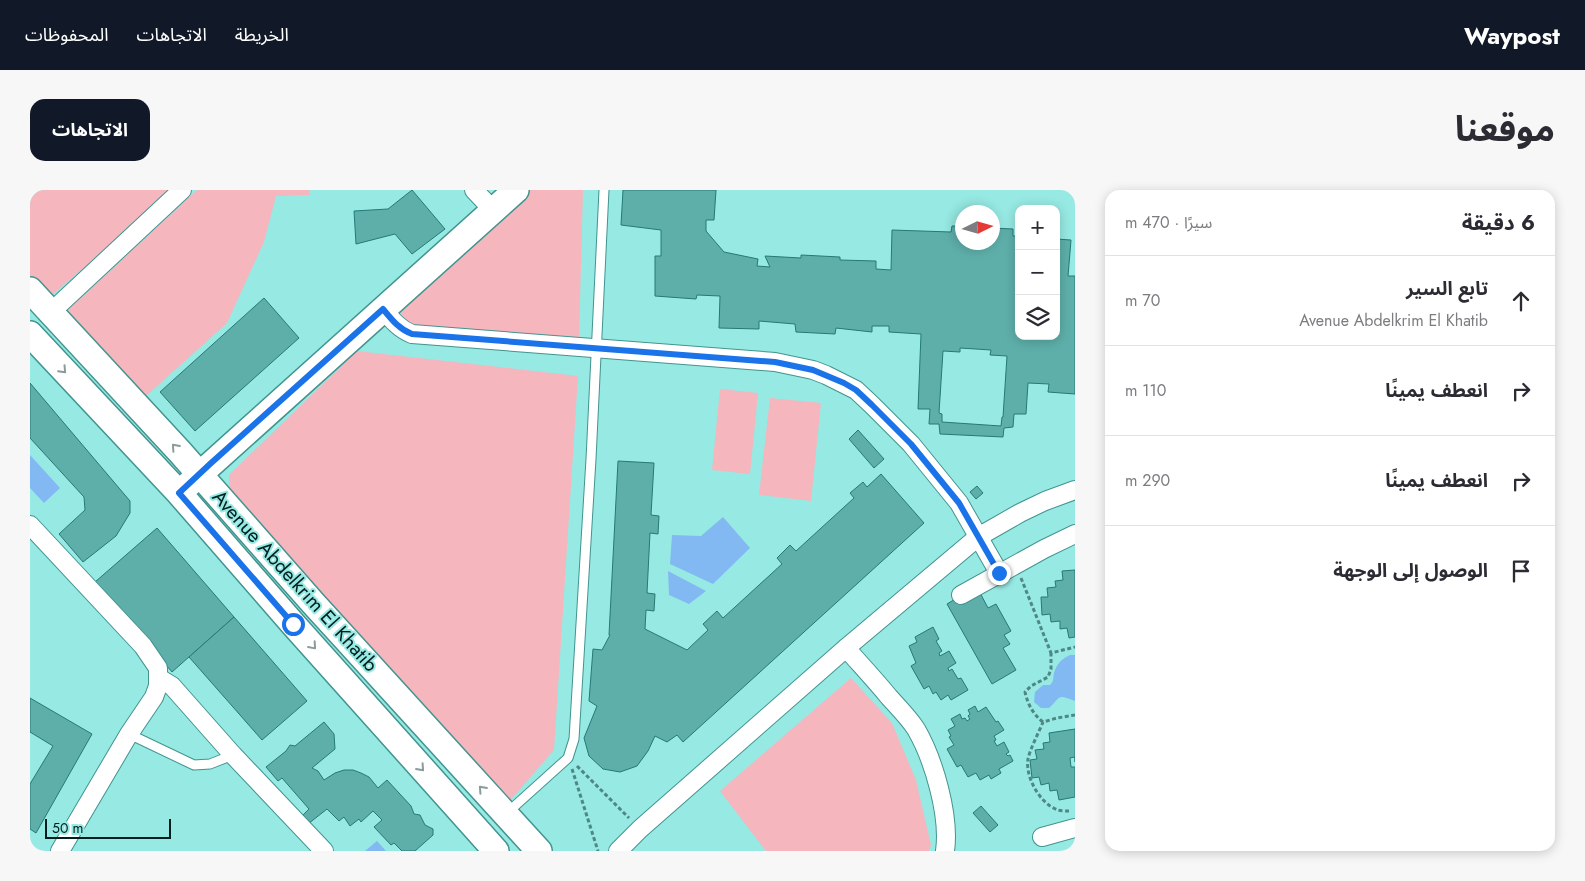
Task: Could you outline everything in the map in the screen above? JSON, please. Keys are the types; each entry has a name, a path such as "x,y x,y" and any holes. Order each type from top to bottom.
{"street":[{"path":"50,313 182,190"},
{"path":"474,190 494,211"},
{"path":"179,493 516,190"},
{"name":"Avenue Abdelkrim El Khatib","path":"30,290 200,474 313,602 539,851"},
{"path":"383,309 396,325 412,334 775,362 813,370 844,383 856,390 911,444 959,503 999,573"},
{"name":"Avenue Abdelkrim El Khatib","path":"30,334 179,493 496,851"},
{"path":"618,851 640,829 846,648 978,537 1020,513 1075,490"},
{"path":"30,525 142,646 158,668 158,686 154,697 129,734 60,851"},
{"path":"961,595 1044,548 1075,534"},
{"path":"846,648 902,711 915,729 933,771 944,813 946,850"},
{"path":"158,678 172,686 233,755 324,851"},
{"path":"1042,837 1075,828"}],"lane":[{"path":"505,814 568,758 574,739 590,478 604,190"},
{"path":"129,734 194,765 210,764 233,755"}],"path":[{"path":"1016,564 1051,653 1048,677 1031,686 1025,692 1028,705 1043,722"},
{"path":"1051,653 1075,647"},
{"path":"1043,722 1075,715"},
{"path":"1043,722 1028,759 1034,788 1040,796 1058,810 1068,812 1075,810"},
{"path":"568,758 640,829"},
{"path":"568,758 598,851"}],"shaded area":[{"path":"30,190 175,190 46,300 30,281"},
{"path":"197,190 309,190 310,195 276,196 264,242 227,323 145,397 131,388 68,310"},
{"path":"528,190 583,190 579,338 414,329 398,310"},
{"path":"357,351 578,376 554,750 507,804 229,494 229,475"},
{"path":"720,389 758,393 750,474 712,470"},
{"path":"770,398 821,403 811,501 759,495"},
{"path":"851,678 892,723 916,780 931,845 929,851 766,851 720,791"}],"water":[{"path":"30,455 60,488 44,503 30,488"},
{"path":"723,517 750,548 713,584 670,564 672,535 701,536"},
{"path":"668,571 706,591 689,604 669,595"},
{"path":"1070,655 1075,655 1075,701 1060,697 1049,708 1041,708 1034,702 1035,692 1043,685 1050,685 1058,664"},
{"path":"377,841 386,851 365,851"}],"building":[{"path":"412,190 445,229 412,254 395,234 356,244 354,211 388,209"},
{"path":"623,190 716,190 714,220 706,220 706,231 724,252 758,259 757,266 770,267 765,256 801,258 801,255 840,257 840,260 876,261 876,269 891,270 892,230 951,232 952,226 955,226 955,250 1000,250 1000,228 1013,229 1013,236 1015,236 1015,340 1060,340 1060,239 1071,240 1068,276 1075,276 1075,394 1048,392 1049,384 1028,383 1026,414 1014,414 1013,427 1004,428 1003,437 940,434 939,424 929,424 930,409 918,409 921,334 889,332 889,326 872,326 872,332 836,328 835,334 796,332 795,324 759,321 759,329 719,328 720,296 697,295 696,299 655,296 655,256 661,256 661,230 621,225","holes":["960,348 991,350 990,355 1007,356 1001,426 942,422 942,414 939,413 943,351 960,352"]},
{"path":"264,298 299,338 195,431 160,392"},
{"path":"30,383 130,501 130,513 116,536 83,562 59,534 85,510 84,497 30,438"},
{"path":"858,430 884,459 874,468 849,439"},
{"path":"618,461 654,463 651,515 659,516 658,534 650,533 647,593 655,594 654,611 646,610 645,629 687,650 708,630 703,624 717,611 723,618 782,564 777,558 790,545 796,551 854,498 850,493 863,482 867,487 881,474 924,523 683,742 677,735 667,742 655,736 648,751 637,766 620,772 603,769 589,756 584,738 597,706 589,701 593,649 602,650 610,635"},
{"path":"977,486 983,493 976,499 970,492"},
{"path":"157,528 234,617 172,672 95,582"},
{"path":"1075,570 1075,637 1069,638 1067,628 1060,629 1060,621 1051,622 1050,614 1042,615 1041,597 1048,597 1047,588 1056,587 1055,581 1063,580 1062,571"},
{"path":"979,591 988,608 996,604 1011,631 1004,635 1010,644 1003,648 1016,670 992,684 947,604 957,598"},
{"path":"234,617 307,701 262,740 189,657"},
{"path":"933,627 939,639 936,641 942,651 939,653 940,656 949,651 956,663 948,668 949,671 952,669 958,679 961,678 968,690 951,700 948,695 941,700 936,692 933,694 929,686 924,689 911,666 916,663 909,646 917,642 915,637"},
{"path":"30,698 92,734 36,833 30,829 30,784 53,746 30,732"},
{"path":"975,706 978,712 986,707 996,722 998,721 1004,730 994,736 996,740 994,741 997,746 1004,742 1009,752 1006,754 1010,755 1013,761 999,769 1001,773 991,779 989,775 980,780 976,773 968,777 961,765 957,767 947,749 954,745 949,737 951,736 948,730 955,726 951,719 960,714 962,719 965,718 967,721 970,719 968,710"},
{"path":"324,722 334,734 335,749 312,768 318,771 324,780 335,773 353,770 369,777 378,788 387,780 411,806 414,814 420,815 425,825 433,829 433,835 415,851 402,851 394,843 391,845 374,827 382,820 373,811 361,822 359,819 350,826 344,817 339,821 327,809 308,824 302,816 309,809 282,778 278,781 266,767 286,751 290,745 295,746"},
{"path":"1075,729 1075,757 1070,758 1071,767 1075,767 1075,797 1059,800 1057,790 1050,791 1049,783 1041,785 1039,777 1032,778 1030,760 1037,759 1035,750 1044,749 1043,743 1050,742 1049,733"},
{"path":"981,806 998,825 990,832 973,813"}],"route":[{"path":"293,624 179,493 383,309 396,325 412,334 775,362 813,370 844,383 856,390 872,405 911,444 936,473 959,503 999,573"}]}
